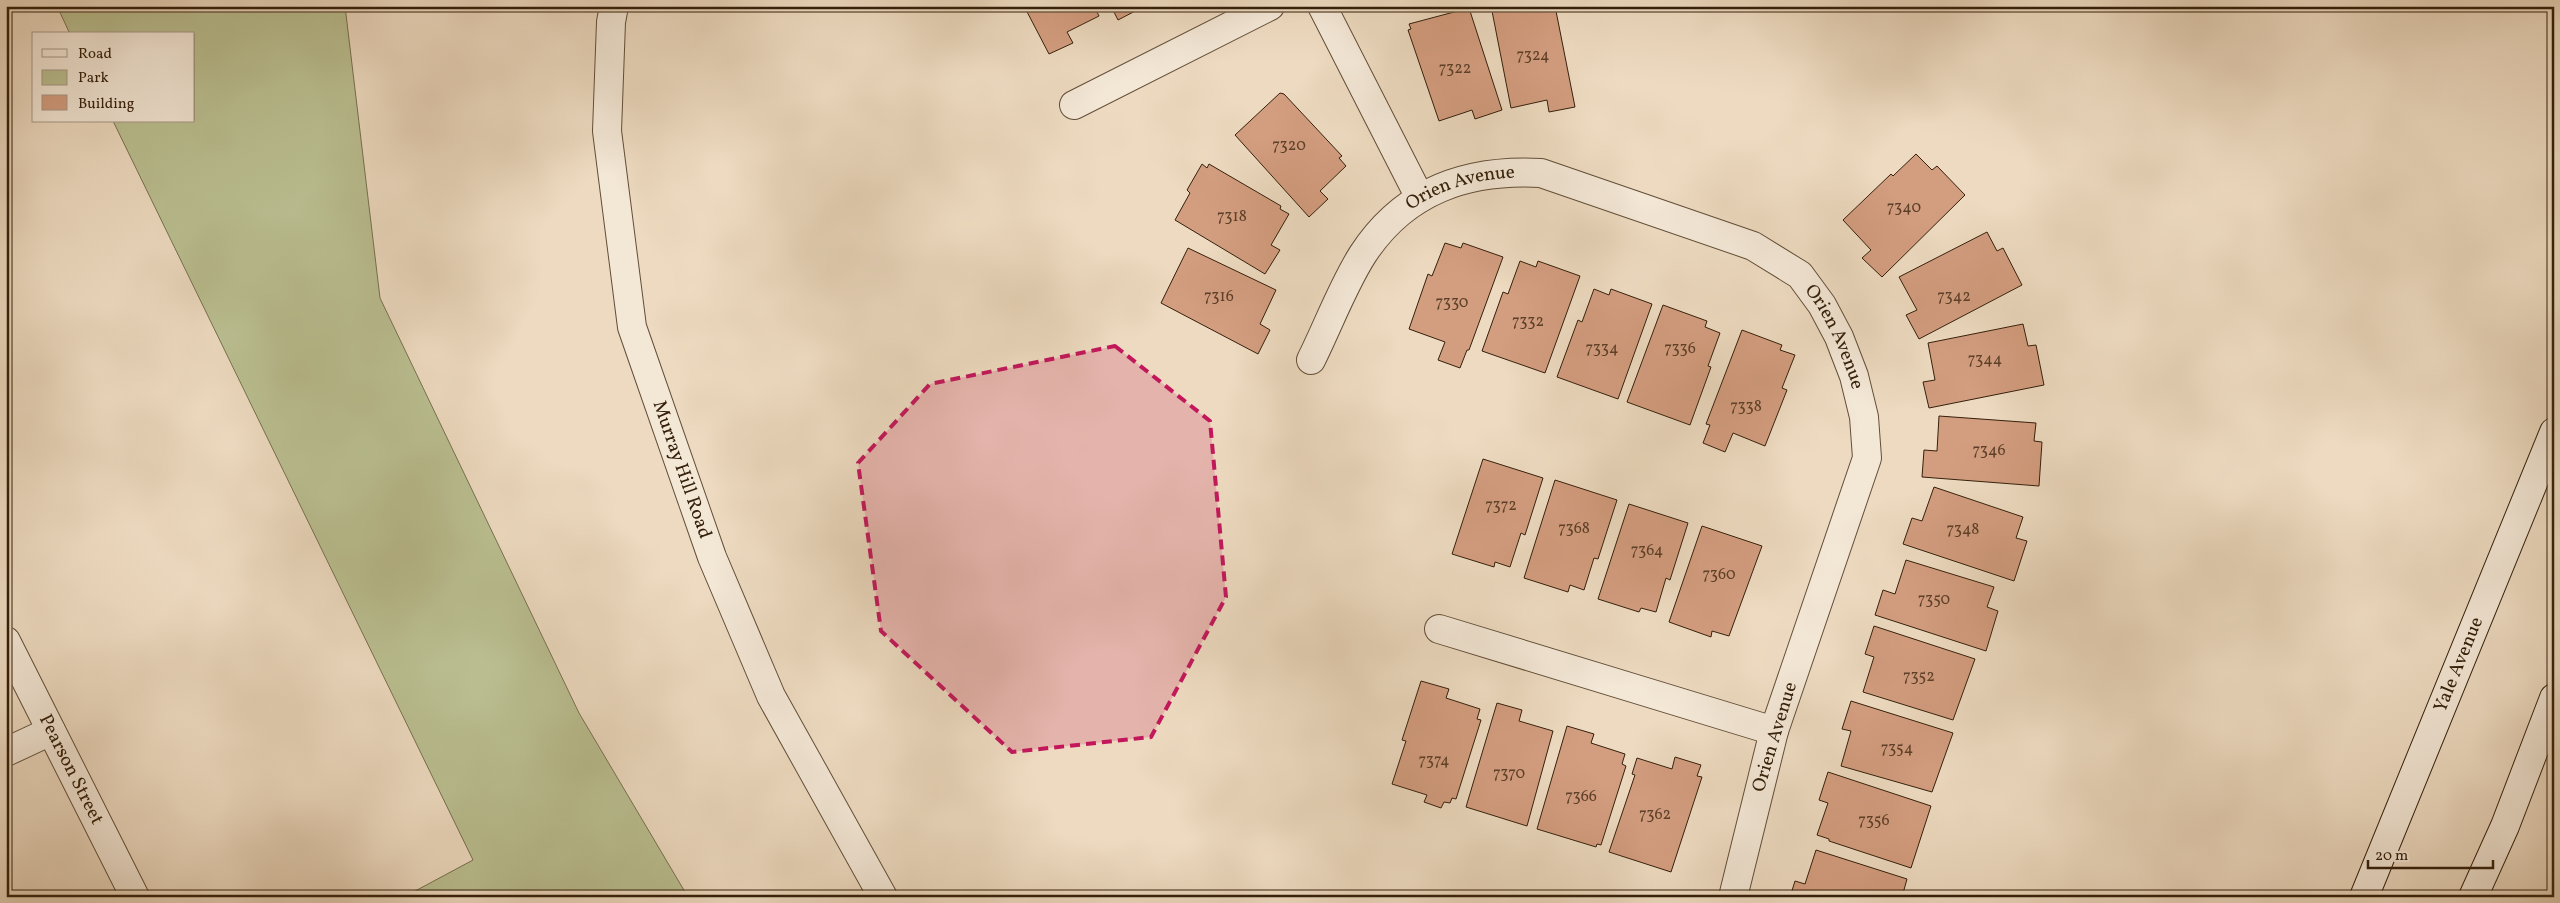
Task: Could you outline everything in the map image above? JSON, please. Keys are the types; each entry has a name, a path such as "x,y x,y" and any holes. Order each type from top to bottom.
{"street":[{"name":"Murray Hill Road","path":"614,6 610,22 607,131 632,327 712,557 770,696 884,897"},
{"path":"1074,105 1270,6"},
{"path":"1322,6 1420,198"},
{"name":"Orien Avenue","path":"1311,360 1362,255 1378,233 1398,214 1420,198 1448,184 1478,175 1509,171 1541,173 1753,246 1800,275 1822,305 1839,337 1854,376 1864,417 1867,458 1774,731 1733,897"},
{"name":"Yale Avenue","path":"2364,897 2554,432"},
{"path":"1439,629 1774,731"},
{"name":"Pearson Street","path":"6,641 135,897"},
{"path":"2474,897 2505,826 2554,698"},
{"path":"6,752 51,731"}],"highlighted area":[{"path":"1115,346 1210,421 1226,597 1151,737 1012,752 881,631 858,463 930,384"}],"green space":[{"path":"57,6 345,6 380,298 579,713 688,897 404,897 473,860 113,122 195,122 195,32 69,32"}],"building":[{"path":"1024,6 1094,6 1099,16 1067,32 1073,43 1049,54"},
{"path":"1111,6 1140,6 1141,8 1118,20"},
{"path":"1517,6 1555,6 1575,107 1549,112 1547,100 1511,108 1492,11"},
{"path":"1469,8 1502,110 1475,119 1472,110 1439,121 1408,30 1411,29 1409,24"},
{"path":"1280,93 1284,94 1342,156 1339,158 1346,166 1320,191 1328,199 1309,217 1235,135"},
{"path":"1916,154 1932,170 1937,166 1965,195 1882,277 1862,258 1871,250 1843,220 1891,174 1893,176"},
{"path":"1202,164 1207,168 1209,164 1281,206 1280,209 1289,214 1271,245 1280,250 1265,274 1175,220 1190,193 1187,190"},
{"path":"1987,232 1997,251 2003,248 2022,285 1919,339 1906,315 1917,310 1899,277"},
{"path":"1445,243 1461,248 1463,243 1503,257 1469,350 1467,350 1460,368 1438,360 1445,342 1409,329 1428,274 1432,276"},
{"path":"1188,248 1276,290 1260,324 1270,330 1258,354 1161,303"},
{"path":"1520,261 1536,267 1538,261 1580,276 1545,373 1482,351 1503,292 1508,294"},
{"path":"1594,289 1609,295 1611,289 1652,304 1618,399 1557,377 1578,320 1582,322"},
{"path":"1663,305 1707,321 1705,327 1720,333 1708,366 1711,367 1690,425 1627,402"},
{"path":"2023,324 2028,346 2036,345 2044,385 1929,408 1923,382 1935,380 1928,343"},
{"path":"1742,330 1782,345 1780,350 1795,355 1782,388 1787,390 1765,446 1733,433 1725,452 1703,443 1710,425 1706,424"},
{"path":"1939,416 2036,423 2034,441 2042,442 2039,486 1922,477 1924,450 1937,451"},
{"path":"1483,459 1543,478 1525,535 1521,533 1510,567 1495,562 1494,567 1452,554"},
{"path":"1555,480 1617,500 1598,559 1594,558 1584,590 1570,585 1568,592 1524,578"},
{"path":"1934,487 2023,517 2016,538 2027,541 2014,581 1903,544 1912,518 1922,521"},
{"path":"1629,504 1688,523 1670,580 1666,578 1656,612 1641,608 1639,612 1598,599"},
{"path":"1702,526 1762,546 1729,636 1712,631 1711,637 1669,622"},
{"path":"1906,560 1994,587 1987,607 1998,611 1986,651 1875,615 1883,590 1895,594"},
{"path":"1874,626 1975,659 1953,720 1863,692 1874,657 1865,654"},
{"path":"1421,681 1449,689 1446,698 1480,709 1477,719 1481,720 1456,799 1452,798 1450,803 1444,802 1441,808 1424,802 1427,795 1392,784 1406,741 1402,740"},
{"path":"1851,701 1953,733 1932,792 1841,766 1851,731 1842,729"},
{"path":"1497,703 1522,710 1519,721 1553,731 1527,826 1466,807"},
{"path":"1567,726 1594,734 1591,743 1625,754 1622,764 1626,766 1601,845 1597,844 1596,847 1537,829"},
{"path":"1675,757 1701,765 1697,776 1702,777 1671,872 1609,852 1635,775 1632,774 1637,758 1672,769"},
{"path":"1828,772 1931,806 1911,868 1829,841 1829,839 1817,835 1828,803 1819,800"},
{"path":"1816,850 1907,879 1902,897 1790,897 1795,881 1805,884"}]}
